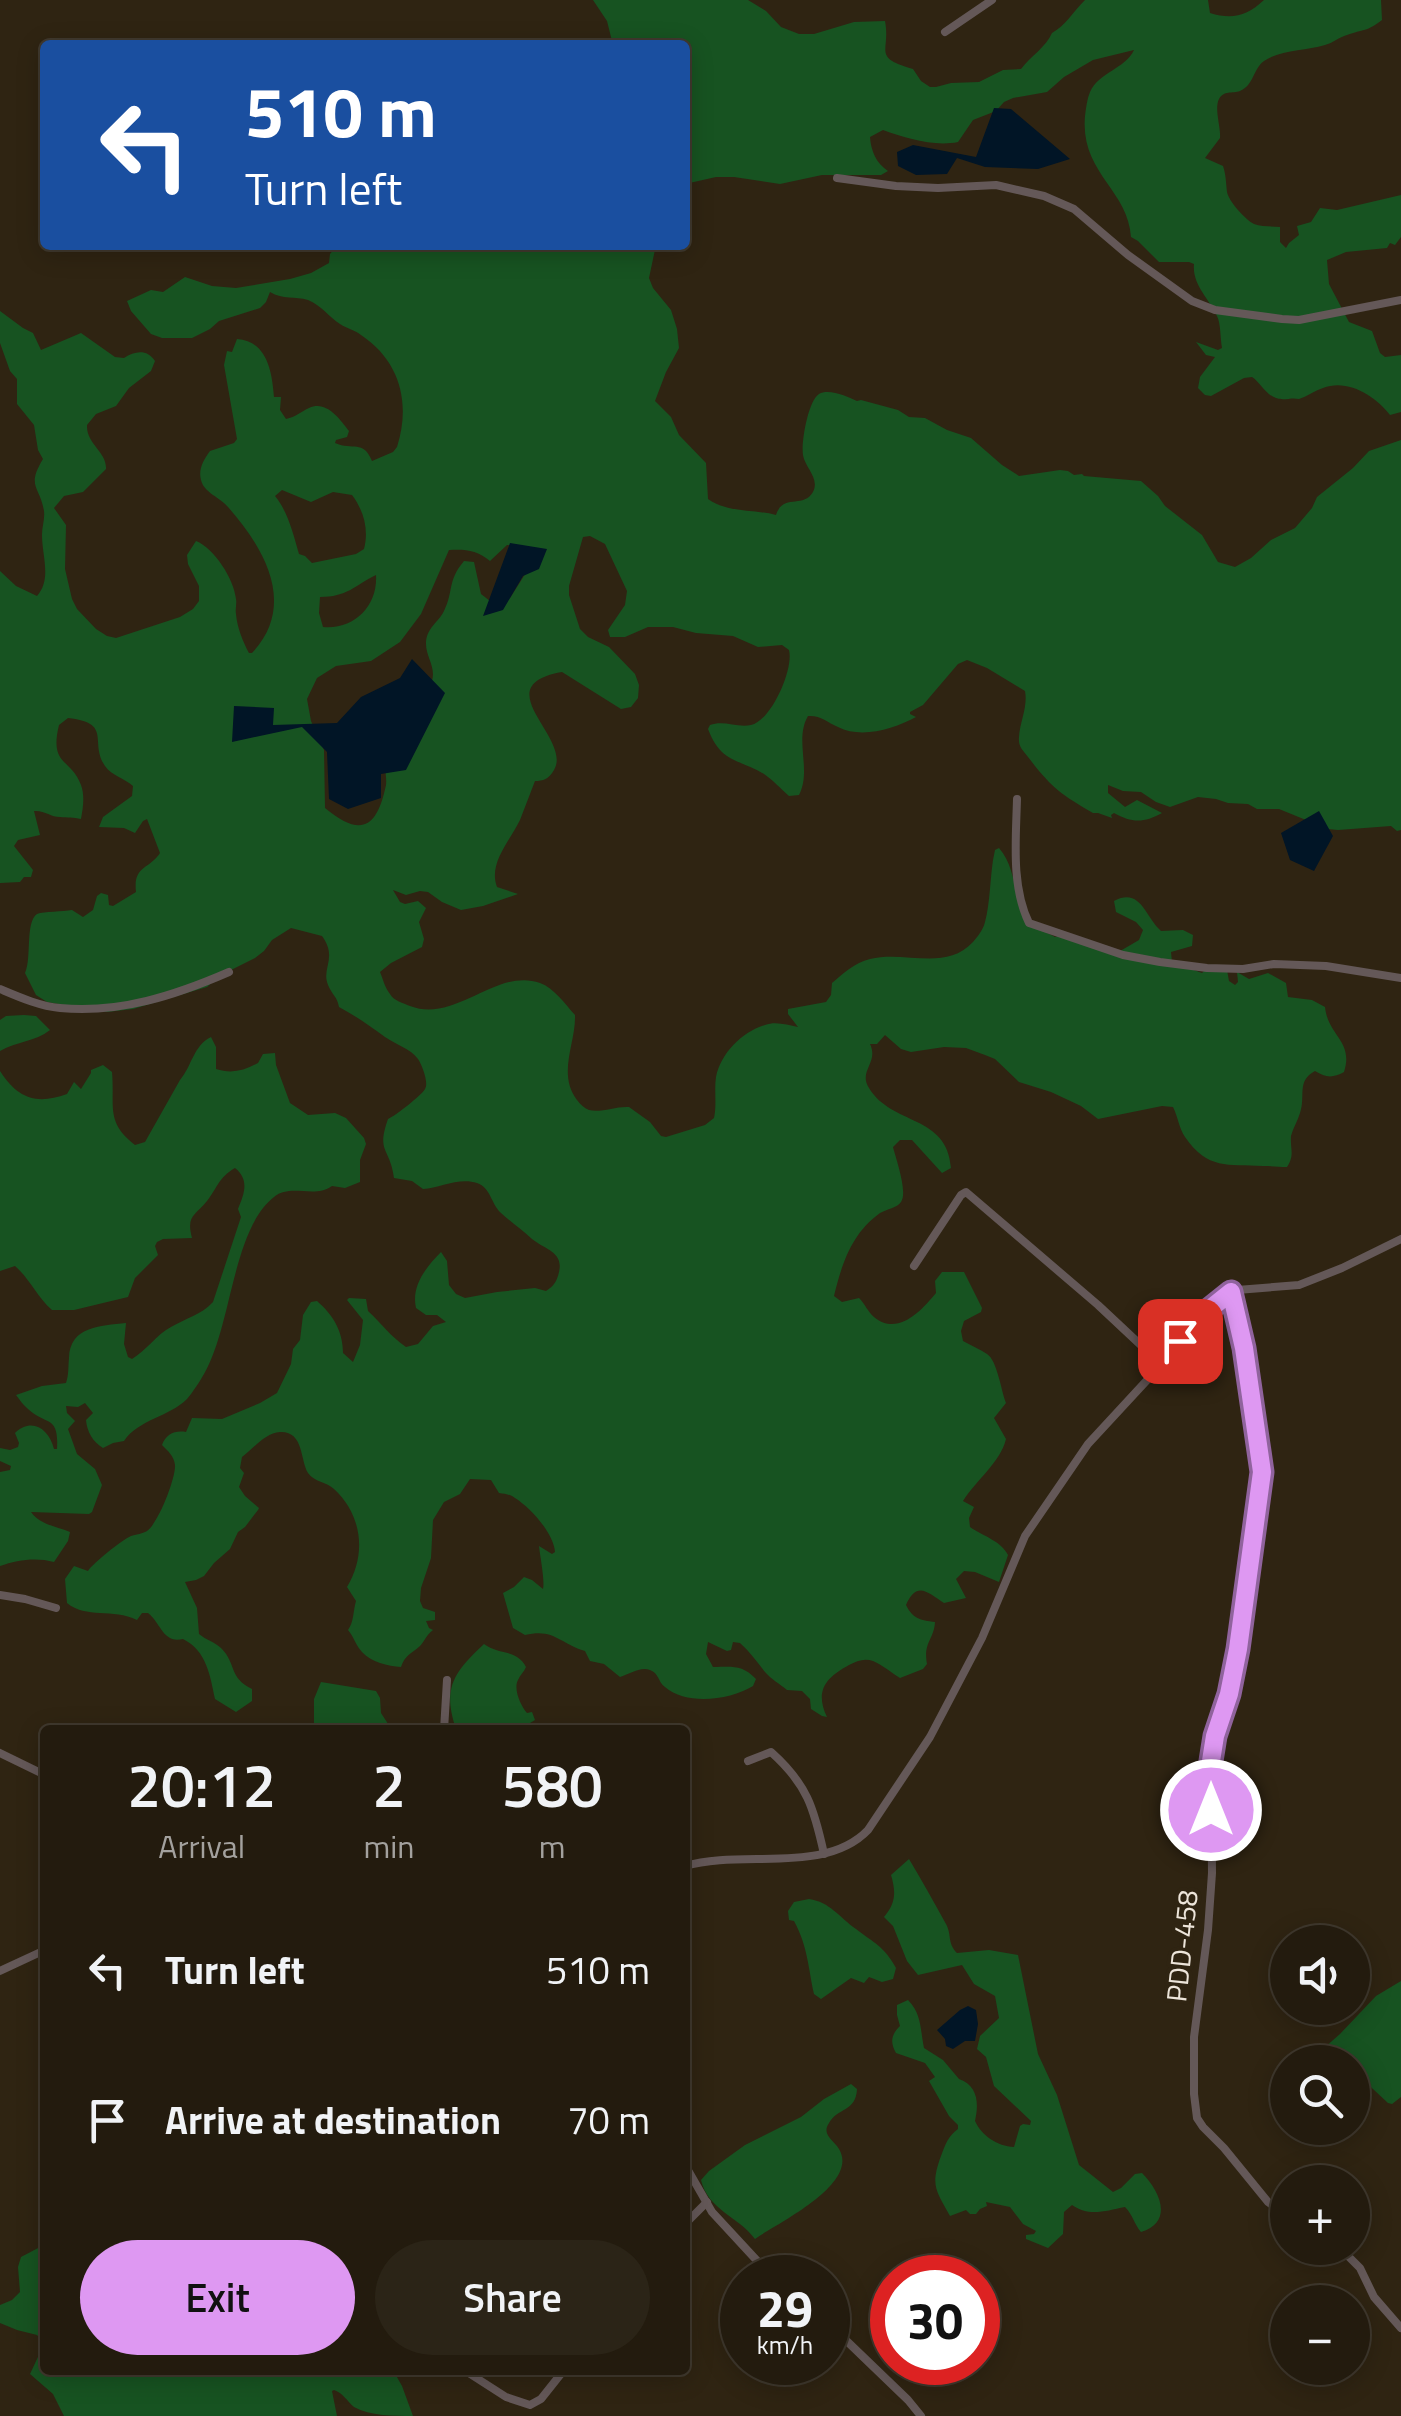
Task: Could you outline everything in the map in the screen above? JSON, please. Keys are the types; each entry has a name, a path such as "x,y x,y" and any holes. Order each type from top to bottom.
{"street":[{"path":"945,32 992,0"},
{"path":"837,178 938,188 996,184 1044,196 1074,210 1173,289 1215,310 1299,320 1401,300"},
{"path":"1017,799 1018,886 1029,923 1123,956 1160,962 1207,968 1326,966 1401,978"},
{"path":"0,989 58,1008 100,1010 194,988 229,972"},
{"path":"914,1266 960,1194 966,1192 1098,1305 1160,1364"},
{"path":"690,1864 739,1858 806,1858 852,1845 868,1830 930,1736 982,1638 1025,1536 1088,1444 1201,1316 1231,1292 1310,1281 1401,1239"},
{"name":"PDD-458","path":"1231,1292 1244,1348 1262,1472 1238,1649 1211,1761 1212,1873 1194,2037 1194,2094 1202,2127 1270,2203"},
{"path":"0,1594 56,1608"},
{"path":"444,1725 448,1680"},
{"path":"748,1760 772,1752 791,1772 806,1791 824,1854"},
{"path":"0,1754 40,1773"},
{"path":"0,1971 40,1952"},
{"path":"690,2173 724,2226 751,2255"},
{"path":"690,2219 707,2202"},
{"path":"1357,2265 1374,2297 1401,2328"},
{"path":"850,2344 921,2416"},
{"path":"472,2375 506,2397 530,2405 542,2399 560,2375"}],"green space":[{"path":"593,0 748,0 781,27 799,34 814,34 854,22 885,21 887,57 913,69 921,81 936,87 979,82 1003,70 1021,69 1085,0 1208,0 1210,13 1232,16 1251,10 1264,0 1381,0 1382,20 1372,27 1325,45 1271,57 1260,64 1245,88 1221,96 1217,108 1220,138 1205,158 1223,166 1228,196 1238,210 1254,224 1280,227 1280,242 1286,248 1299,235 1297,226 1311,222 1320,208 1337,210 1401,195 1401,237 1395,245 1346,252 1327,260 1329,284 1349,322 1372,331 1385,357 1401,355 1401,412 1390,415 1369,395 1342,385 1323,388 1299,399 1272,396 1252,377 1211,396 1198,388 1200,377 1215,357 1206,355 1196,342 1222,348 1218,319 1198,285 1194,264 1159,262 1131,237 1122,206 1097,167 1085,136 1090,92 1134,50 1093,60 1047,92 1004,102 996,111 973,120 958,142 930,143 883,130 870,137 875,156 888,171 881,175 822,175 780,184 734,177 690,183 690,40 612,40 607,21"},
{"path":"333,250 655,250 649,278 671,310 679,348 655,401 671,417 679,435 706,463 708,499 732,509 776,515 783,505 809,497 815,482 803,455 806,423 815,398 823,392 833,393 898,410 909,417 925,418 971,438 1019,476 1060,470 1074,475 1141,481 1202,535 1218,562 1235,567 1271,540 1295,528 1317,497 1369,451 1401,440 1401,830 1391,826 1328,829 1279,809 1257,809 1248,804 1198,797 1170,807 1141,792 1108,785 1108,793 1125,807 1137,800 1162,813 1138,820 1114,813 1112,818 1093,813 1057,789 1021,748 1025,691 967,660 958,664 923,705 910,712 916,717 898,725 877,731 847,731 808,716 803,735 803,785 799,795 789,796 764,774 724,754 708,729 715,724 741,726 759,721 773,705 784,681 789,650 782,645 758,647 733,636 673,627 648,627 625,637 610,637 608,630 625,605 627,591 605,544 590,536 583,537 569,595 580,629 609,647 635,674 638,698 631,707 621,709 562,672 540,679 531,689 530,701 557,757 550,776 535,781 495,869 497,887 518,894 461,910 428,892 406,895 393,890 400,902 418,901 426,908 419,922 422,947 380,972 394,998 427,1010 443,1008 508,982 524,980 545,985 575,1015 568,1080 578,1101 594,1111 629,1107 666,1137 705,1125 714,1118 719,1068 728,1052 748,1033 773,1023 798,1027 788,1009 826,1002 832,983 864,961 950,956 973,942 985,922 993,860 999,848 1026,916 1055,937 1068,934 1115,954 1139,940 1143,930 1116,912 1114,901 1130,898 1142,906 1161,931 1183,930 1193,935 1192,946 1171,952 1172,962 1202,973 1208,967 1227,970 1229,981 1235,985 1237,972 1249,979 1268,973 1286,983 1288,997 1312,1000 1325,1007 1346,1053 1344,1072 1330,1076 1315,1071 1305,1079 1287,1167 1229,1165 1210,1160 1185,1137 1173,1107 1098,1119 1081,1106 1019,1082 995,1059 966,1048 911,1052 885,1035 877,1044 870,1044 872,1056 866,1077 869,1088 891,1109 940,1138 951,1168 942,1173 912,1140 900,1140 893,1147 903,1197 870,1221 855,1239 834,1296 842,1302 859,1298 883,1322 900,1323 917,1313 936,1293 935,1281 942,1272 964,1272 982,1308 964,1321 963,1341 987,1354 993,1362 1006,1403 994,1418 1006,1439 963,1501 974,1507 970,1527 996,1542 1008,1555 999,1582 964,1571 956,1579 966,1598 944,1603 923,1591 914,1593 906,1605 911,1613 935,1622 926,1651 927,1664 900,1678 870,1660 849,1665 834,1674 822,1692 827,1717 811,1709 810,1699 802,1691 787,1690 770,1677 740,1643 733,1642 727,1651 708,1642 706,1654 713,1667 746,1671 756,1679 753,1686 733,1695 696,1699 674,1693 650,1670 620,1677 604,1664 590,1661 585,1651 556,1637 543,1633 525,1635 513,1628 503,1593 524,1577 543,1589 539,1546 552,1554 554,1545 534,1515 521,1502 499,1493 491,1480 470,1479 460,1494 444,1502 433,1520 431,1558 420,1601 423,1608 435,1612 435,1620 426,1621 433,1630 401,1667 370,1658 348,1630 356,1601 347,1587 359,1548 356,1523 334,1489 308,1473 297,1441 288,1433 269,1435 242,1457 240,1468 244,1473 239,1487 259,1508 238,1532 230,1549 204,1576 185,1582 197,1608 199,1634 226,1654 239,1680 252,1689 252,1701 236,1712 215,1699 206,1665 197,1650 183,1639 167,1636 148,1613 142,1613 137,1620 83,1611 67,1603 65,1579 74,1566 88,1571 121,1542 147,1531 156,1520 175,1471 173,1459 162,1445 166,1438 175,1432 186,1432 192,1418 222,1419 277,1393 311,1302 317,1301 332,1318 343,1353 353,1362 363,1320 349,1298 366,1299 368,1311 406,1347 418,1344 433,1326 446,1322 416,1308 415,1300 421,1277 441,1252 447,1261 449,1285 465,1298 535,1288 546,1291 559,1272 556,1255 501,1213 482,1185 463,1181 423,1189 412,1181 394,1178 384,1144 388,1119 425,1089 424,1074 411,1052 339,1007 326,979 329,951 322,936 291,928 255,958 219,976 207,987 133,1009 107,1012 47,1002 36,995 25,973 33,918 44,912 72,910 83,917 93,910 101,893 108,895 109,905 113,906 136,892 139,872 160,853 147,819 135,833 124,828 99,827 103,817 132,796 133,786 105,766 91,724 68,718 59,725 57,738 59,755 81,785 81,819 34,811 40,835 18,840 14,846 33,870 31,877 0,883 0,571 16,586 37,596 45,575 44,511 35,481 43,459 34,425 17,404 17,379 0,343 0,311 33,333 41,350 81,333 115,357 141,352 155,361 151,371 129,388 116,406 96,414 87,425 106,469 83,492 64,496 54,508 66,525 65,569 77,609 96,629 116,638 180,617 199,601 199,586 187,555 196,541 210,550 227,574 234,591 239,629 252,653 272,616 271,578 242,523 205,488 200,476 210,451 237,439 224,365 227,351 232,352 237,339 255,345 266,359 274,397 281,397 280,410 286,419 315,406 326,408 349,431 347,437 335,443 361,448 372,461 397,447 403,415 399,384 374,345 308,300 270,292 260,308 219,321 192,338 151,334 127,301 151,290 163,292 185,277 212,286 236,288 290,279 329,263","holes":["282,490 311,502 333,492 352,495 364,521 364,549 312,563 299,554 287,516 275,496","507,545 527,547 529,568 510,598 490,601 481,594 474,562 464,561 455,574 444,611 428,634 426,644 433,671 430,688 387,760 386,785 378,811 366,824 348,823 325,808 324,750 311,721 307,699 317,678 336,666 371,661 400,642 421,614 449,550 471,551 490,561","376,575 373,597 362,614 345,624 323,627 320,597 344,593"]},
{"path":"36,1016 50,1030 0,1051 0,1020"},
{"path":"211,1037 216,1047 216,1069 243,1070 258,1063 263,1054 275,1053 290,1103 308,1115 335,1113 346,1118 366,1144 360,1160 360,1182 345,1188 332,1186 318,1191 281,1193 260,1212 241,1255 213,1354 204,1374 180,1405 138,1428 124,1441 103,1448 89,1433 86,1420 93,1413 85,1403 66,1406 75,1421 68,1429 77,1454 95,1469 102,1485 92,1512 31,1512 70,1532 68,1541 54,1562 27,1560 0,1566 0,1472 10,1470 11,1466 0,1461 0,1448 18,1447 15,1433 33,1426 44,1431 57,1449 54,1426 28,1409 16,1395 66,1383 71,1347 88,1330 126,1323 124,1344 132,1359 166,1330 213,1302 241,1217 238,1209 244,1187 243,1177 235,1168 225,1175 193,1216 192,1238 157,1242 158,1255 135,1278 128,1297 74,1310 52,1310 15,1266 0,1271 0,1071 21,1093 46,1099 67,1094 74,1082 81,1089 91,1070 103,1065 112,1072 115,1121 135,1145 145,1142 196,1051"},
{"path":"484,1644 522,1661 526,1667 516,1688 527,1713 532,1712 535,1720 530,1723 536,1725 455,1725 451,1691 465,1663"},
{"path":"321,1682 376,1691 381,1713 389,1725 314,1725 314,1699"},
{"path":"909,1859 946,1924 957,1953 989,1950 1018,1955 1038,2054 1057,2095 1079,2165 1113,2192 1142,2173 1161,2206 1158,2221 1151,2227 1141,2232 1125,2207 1091,2212 1072,2205 1064,2212 1063,2234 1048,2248 1026,2239 1026,2235 1036,2231 1023,2224 1010,2207 986,2202 987,2206 976,2214 966,2210 950,2216 935,2181 946,2144 958,2125 929,2081 935,2077 925,2063 896,2053 892,2042 900,2026 897,2005 908,2000 913,2005 924,2048 970,2086 977,2102 975,2121 986,2136 1014,2147 1020,2126 1030,2125 1031,2121 994,2086 986,2057 977,2049 980,2036 999,2018 995,1996 974,1984 962,1965 918,1975 907,1961 893,1926 884,1917 894,1897 891,1875"},
{"path":"809,1899 829,1907 883,1950 896,1968 893,1979 882,1982 869,1977 864,1983 851,1978 821,1999 814,1994 802,1940 794,1921 789,1920 788,1911 794,1902"},
{"path":"1401,1981 1401,2097 1392,2104 1370,2086 1370,2045 1327,2045 1349,2025 1370,2025 1370,2002"},
{"path":"851,2084 857,2089 853,2102 832,2118 827,2127 842,2162 838,2176 814,2201 755,2239 710,2199 701,2180 745,2145 801,2117"},
{"path":"40,2247 40,2339 0,2323 0,2305 20,2292 21,2257"},
{"path":"40,2353 40,2375 396,2375 413,2416 360,2410 334,2390 337,2416 64,2416 53,2394 30,2374"}],"water":[{"path":"994,108 1011,109 1070,159 1038,169 985,167 957,158 947,174 916,175 898,166 897,152 913,145 976,157"},
{"path":"510,543 547,549 539,569 523,576 503,610 483,616"},
{"path":"412,659 445,693 406,770 381,774 381,798 348,809 329,799 327,752 302,727 232,742 234,706 274,708 273,725 337,723 361,697 400,678"},
{"path":"1319,811 1333,836 1314,871 1290,860 1281,833"},
{"path":"968,2006 976,2010 975,2041 965,2041 953,2049 946,2046 937,2030"}],"route":[{"path":"1180,1341 1201,1316 1231,1292 1244,1348 1262,1472 1238,1649 1211,1761 1211,1810"}]}
